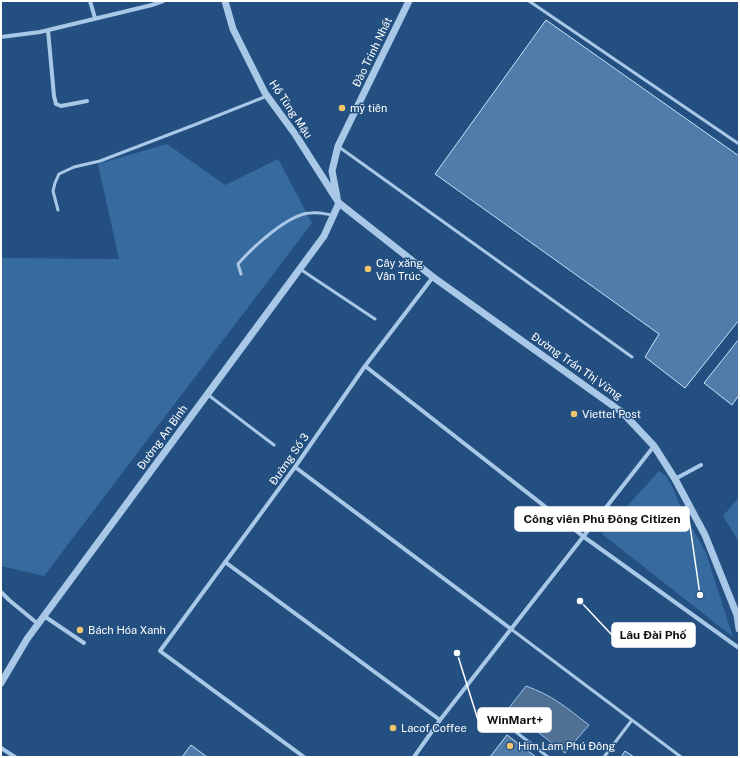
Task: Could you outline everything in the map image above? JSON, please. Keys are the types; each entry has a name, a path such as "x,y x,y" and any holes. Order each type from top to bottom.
{"street":[{"path":"90,1 95,18"},
{"path":"1,37 48,30 163,1"},
{"name":"Hồ Tùng Mậu","path":"225,1 233,29 267,96 296,134 339,203"},
{"name":"Đào Trinh Nhất","path":"339,203 332,171 338,146 409,1"},
{"path":"48,30 56,104 61,106 87,101"},
{"name":"Đường An Bình","path":"1,683 38,624 324,236 339,203"},
{"name":"Đường Trần Thị Vững","path":"339,203 433,277 623,412 654,446 675,478 705,535 737,615 739,630"},
{"name":"Đường Số 3","path":"304,757 160,651 295,467 365,366 433,277"},
{"path":"365,366 584,537 739,648"},
{"path":"414,757 440,720 654,446"},
{"path":"675,478 701,465"},
{"path":"295,467 511,629"},
{"path":"225,562 440,720"},
{"path":"1,592 38,624"},
{"path":"44,616 84,643"},
{"path":"1,748 15,757"}],"lane":[{"path":"529,1 739,144"},
{"path":"58,210 53,191 54,183 59,174 74,167 100,160 194,125 267,96"},
{"path":"338,146 632,356"},
{"path":"241,274 238,264 278,227 310,212 334,215"},
{"path":"300,269 375,319"},
{"path":"207,394 274,445"},
{"path":"511,629 681,757"},
{"path":"604,757 632,720"},
{"path":"516,732 548,757"}],"shaded area":[{"path":"167,144 225,185 278,159 312,223 44,576 1,566 1,258 119,259 98,164"},
{"path":"659,471 666,476 671,484 682,510 706,553 733,637 602,534"},
{"path":"739,497 739,542 723,516"},
{"path":"526,686 552,698 589,725 565,753 508,709"}],"building":[{"path":"546,20 739,156 739,320 685,388 645,357 659,334 435,174"},
{"path":"739,339 739,395 732,405 704,383"},
{"name":"Him Lam Phú Đông","path":"507,735 536,757 490,757"},
{"path":"191,745 207,757 182,757"},
{"name":"Him Lam Phú Đông","path":"625,751 634,757 621,757"}],"place":[{"name":"mỹ tiên","path":"342,108"},
{"name":"Cây xăng Vân Trúc","path":"368,269"},
{"name":"Viettel Post","path":"574,414"},
{"name":"Công viên Phú Đông Citizen","path":"700,595"},
{"name":"Lâu Đài Phố","path":"580,601"},
{"name":"Bách Hóa Xanh","path":"80,630"},
{"name":"WinMart+","path":"457,653"},
{"name":"Lacof Coffee","path":"393,728"},
{"name":"Him Lam Phú Đông","path":"510,746"}]}
